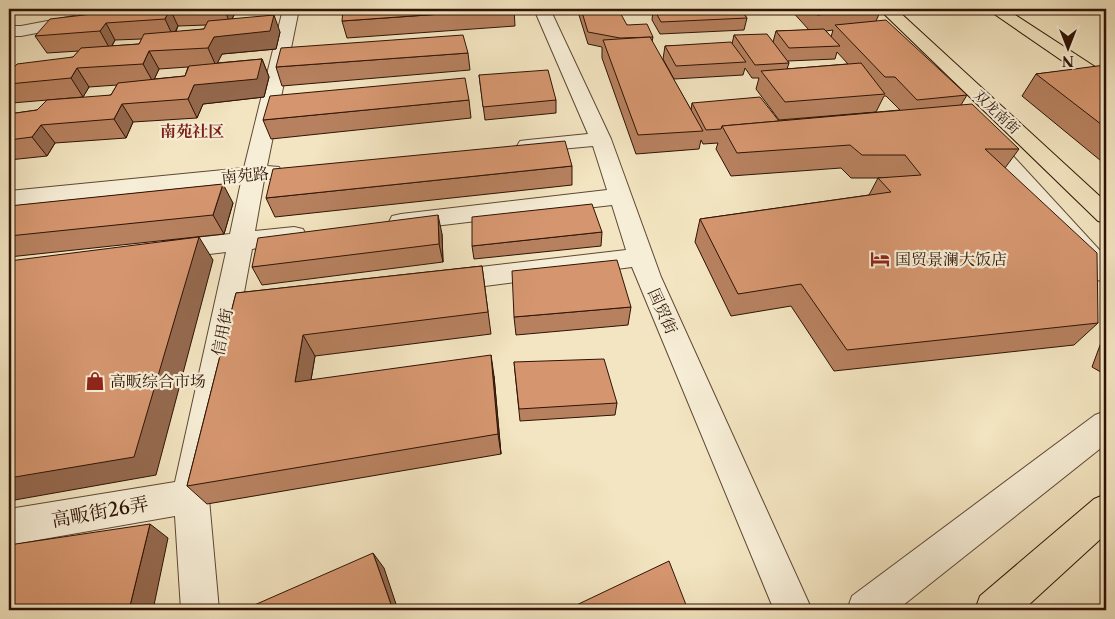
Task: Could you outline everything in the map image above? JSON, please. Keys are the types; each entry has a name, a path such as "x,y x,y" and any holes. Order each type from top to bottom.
{"main road":[{"path":"995,9 1106,82"},
{"name":"双龙南街","path":"878,12 1106,214"},
{"path":"994,610 1106,511"}],"street":[{"path":"9,45 15,31 119,10 135,9"},
{"name":"信用街","path":"200,610 191,488 254,174 291,9"},
{"name":"国贸街","path":"542,9 601,139 641,257 656,295 793,610"},
{"path":"878,12 903,51"},
{"path":"970,121 1106,273"},
{"path":"512,148 601,139"},
{"name":"南苑路","path":"9,198 293,170"},
{"path":"377,225 620,196"},
{"path":"144,253 318,232"},
{"path":"424,284 641,257"},
{"path":"227,308 257,304"},
{"path":"866,610 1106,425"},
{"name":"高畈街26弄","path":"9,527 192,496"}],"building":[{"path":"105,9 170,9 165,19 106,23 100,31 35,36 50,19 101,13"},
{"path":"343,9 510,9 342,21"},
{"path":"581,9 618,9 627,25 647,24 653,37 620,38 588,32"},
{"path":"654,9 740,9 747,18 661,22"},
{"path":"811,9 880,9 881,10 817,15"},
{"path":"274,15 270,31 214,37 208,48 149,51 143,64 77,68 71,78 9,84 9,73 17,64 73,57 81,48 139,44 144,34 204,29 208,21"},
{"path":"886,20 967,95 917,100 895,77 885,77 835,25"},
{"path":"824,29 840,46 789,48 776,31"},
{"path":"767,34 789,63 755,65 734,35"},
{"path":"463,35 468,53 276,67 281,48"},
{"path":"650,37 703,131 638,135 603,40"},
{"path":"731,42 746,62 676,66 665,46"},
{"path":"262,59 257,79 194,85 188,99 122,104 114,119 41,125 32,137 9,140 9,114 37,110 47,100 111,95 118,83 185,76 189,66"},
{"path":"861,63 885,94 785,102 761,71"},
{"path":"1105,65 1106,128 1036,74"},
{"path":"548,70 556,100 483,107 479,75"},
{"path":"465,78 469,100 263,120 270,96"},
{"path":"760,97 779,121 722,126 721,129 706,130 692,103"},
{"name":"国贸景澜大饭店","path":"972,104 1019,149 985,149 1097,253 1098,323 847,350 801,284 738,294 700,219 891,192 878,178 921,175 905,155 862,155 850,145 737,153 722,126"},
{"path":"565,141 572,166 266,198 273,169"},
{"path":"223,184 213,215 9,236 9,206"},
{"path":"592,204 602,232 472,246 472,217"},
{"path":"438,215 439,244 252,267 258,238"},
{"name":"高畈综合市场","path":"199,237 134,457 9,478 9,261"},
{"path":"617,260 631,307 514,317 512,271"},
{"path":"482,266 488,312 303,335 295,382 491,355 498,434 187,486 236,293"},
{"path":"604,359 617,403 519,409 514,362"},
{"path":"150,524 129,610 9,610 9,545"},
{"path":"373,553 393,610 243,610"},
{"path":"669,561 688,610 566,610"}],"place":[{"name":"国贸景澜大饭店","path":"880,259"},
{"name":"高畈综合市场","path":"95,381"}],"district":[{"name":"南苑社区","path":"192,131"}]}
